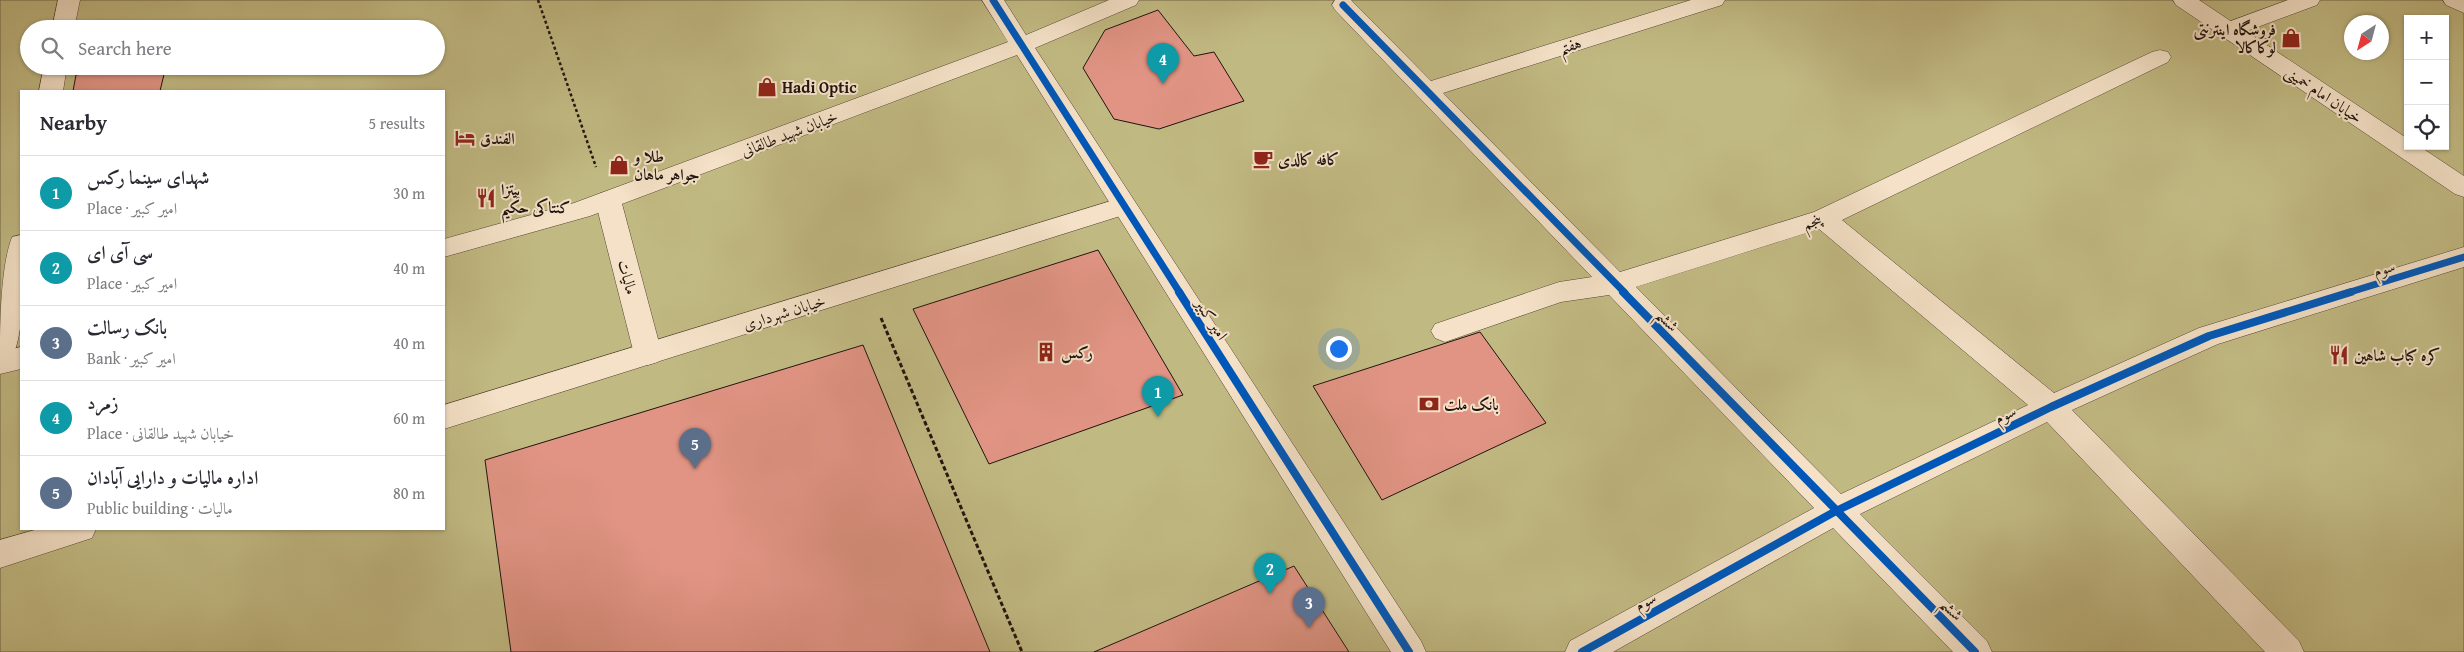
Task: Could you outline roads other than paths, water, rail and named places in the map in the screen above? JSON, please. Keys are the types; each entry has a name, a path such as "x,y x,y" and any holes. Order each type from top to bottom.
{"street":[{"path":"65,20 69,0"},
{"name":"امیر کبیر","path":"993,0 1408,652"},
{"name":"خیابان شهيد طالقانی","path":"445,248 581,210 1022,45 1128,0"},
{"name":"هفتم","path":"1426,90 1714,0"},
{"name":"خیابان امام خمینی","path":"2184,0 2464,188"},
{"path":"2228,30 2309,0"},
{"path":"2454,0 2464,6"},
{"name":"ششم","path":"1343,5 1975,652"},
{"name":"پنجم","path":"1445,331 1559,292 1614,284 1823,218 2160,57"},
{"path":"51,90 54,75"},
{"name":"مالیات","path":"608,200 648,354"},
{"name":"خیابان شهرداری","path":"445,417 1124,206"},
{"path":"1823,218 2051,408 2286,652"},
{"path":"0,354 20,249"},
{"name":"سوم","path":"1582,652 1836,511 2051,408 2209,336 2464,257"},
{"path":"0,363 20,358"},
{"path":"0,554 78,530"}],"place":[{"name":"فروشگاه اینترنتی لوکاکالا","path":"2291,38"},
{"name":"زمرد","path":"1163,84"},
{"name":"Hadi Optic","path":"767,87"},
{"name":"الفندق","path":"465,138"},
{"name":"کافه کالدی","path":"1263,159"},
{"name":"طلا و جواهر ماهان","path":"619,165"},
{"name":"پیتزا کنتاکی حکیم","path":"486,198"},
{"name":"رکس","path":"1046,352"},
{"name":"کره کباب شاهین","path":"2339,355"},
{"name":"بانک ملت","path":"1429,404"},
{"name":"شهدای سینما رکس","path":"1158,417"},
{"name":"اداره مالیات و دارایی آبادان","path":"695,469"},
{"name":"سی آی ای","path":"1270,594"},
{"name":"بانک رسالت","path":"1309,628"}]}
